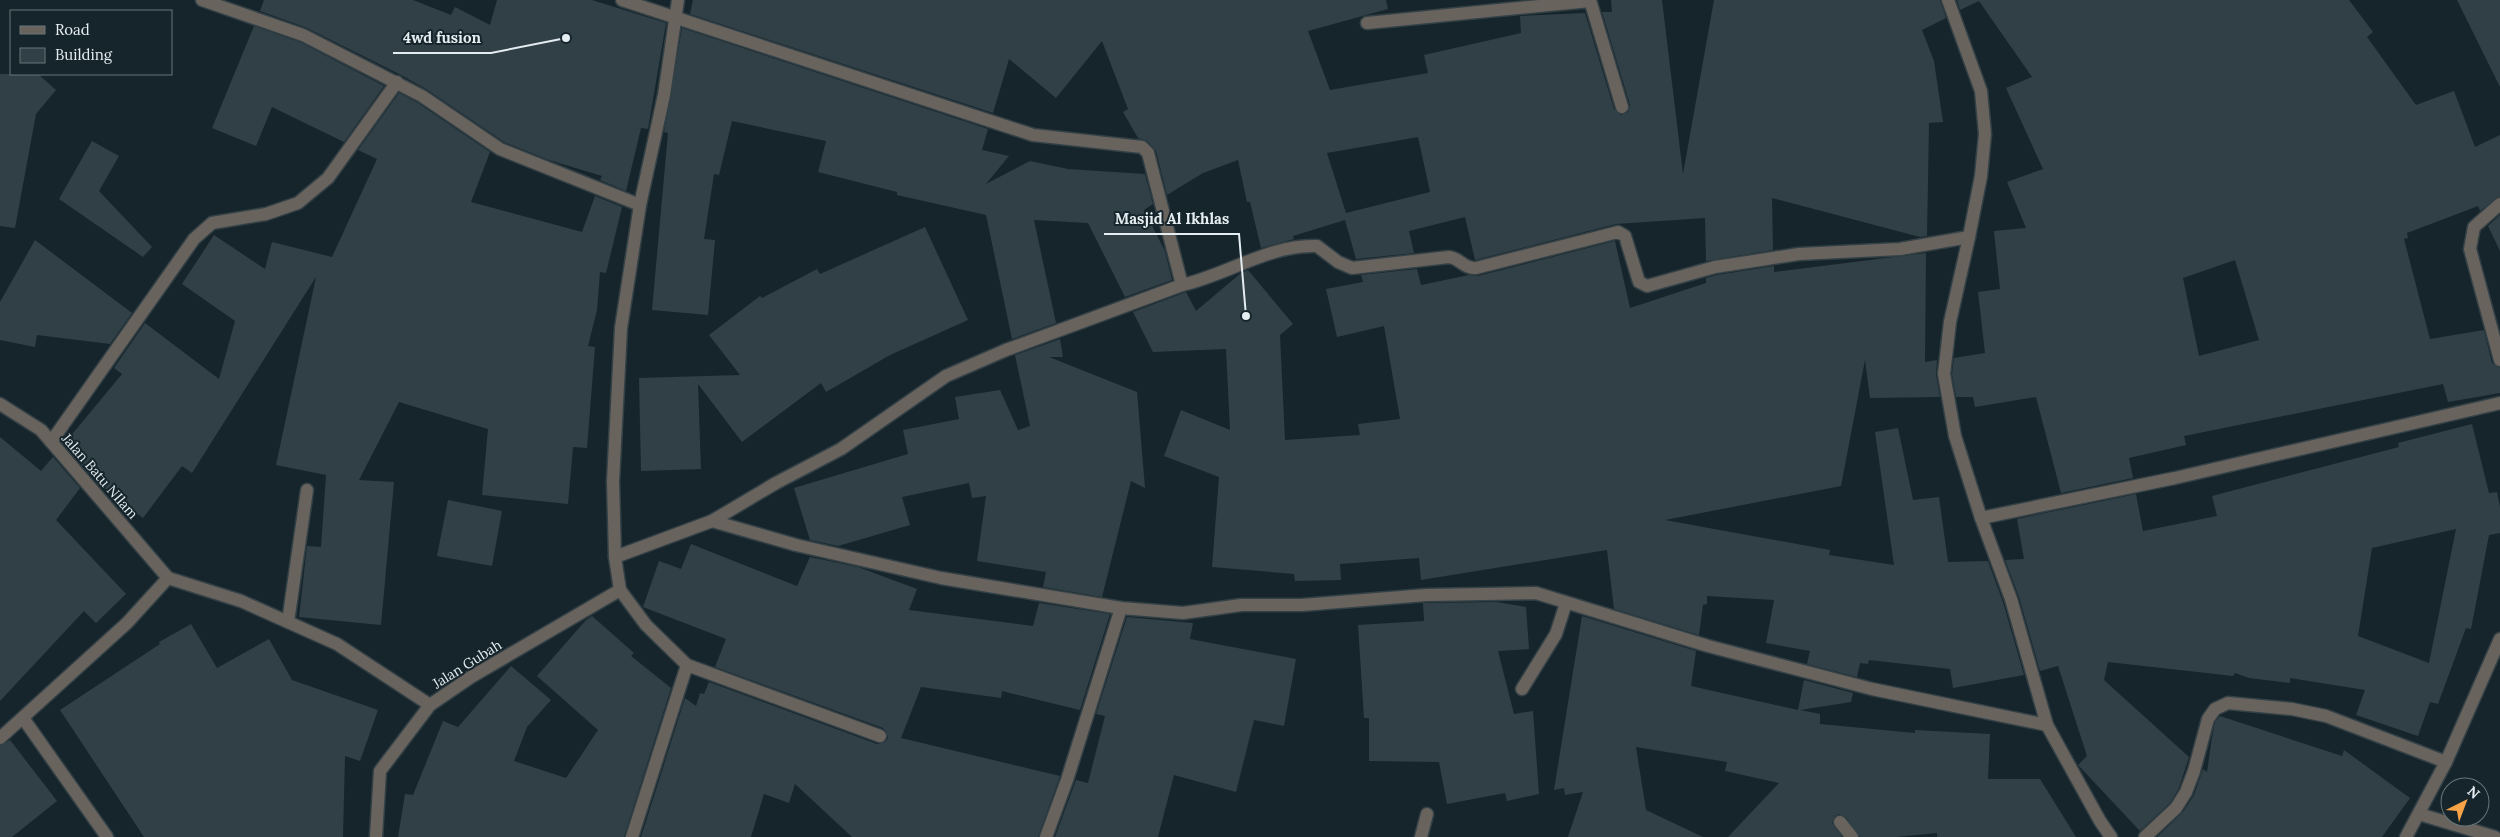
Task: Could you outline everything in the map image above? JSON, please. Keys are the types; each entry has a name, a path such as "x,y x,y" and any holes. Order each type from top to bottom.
{"street":[{"path":"202,0 304,35 422,96 500,149 640,205"},
{"path":"622,0 675,19 1033,135 1144,148 1148,153 1182,285"},
{"path":"678,0 664,94 640,205 622,328 613,481 615,557 620,590 646,625 687,665 880,736"},
{"path":"1948,0 1981,91 1985,134 1981,176 1950,322 1944,374 1955,436 1981,518 2011,599 2047,725 2100,821 2112,837"},
{"path":"1367,23 1590,1 1622,107"},
{"path":"51,442 194,239 212,223 266,214 298,203 328,178 397,82"},
{"path":"2500,204 2474,227 2470,249 2500,360"},
{"path":"615,557 712,521 776,484 841,450 946,376 1006,350 1182,285 1200,281 1251,260 1312,246 1321,248 1338,262 1352,268 1449,257 1454,258 1469,268 1476,268 1618,232 1625,236 1639,282 1648,286 1715,268 1799,254 1900,249 1969,238"},
{"path":"1981,518 2175,478 2500,403"},
{"name":"Jalan Batu NIlam","path":"0,404 41,430 168,578"},
{"path":"288,622 307,490"},
{"path":"712,521 796,545 941,578 1121,608 1183,614 1241,605 1302,605 1426,595 1536,593 1708,646 1872,689 2047,725"},
{"path":"0,738 127,623 168,578 241,602 337,644 430,705"},
{"name":"Jalan Gubah","path":"376,837 380,771 430,705 471,678 620,590"},
{"path":"1522,689 1556,634 1566,603"},
{"path":"1046,837 1121,608"},
{"path":"2406,837 2446,762 2500,639"},
{"path":"632,837 687,665"},
{"path":"2145,837 2176,808 2186,792 2194,771 2208,719 2215,709 2228,703 2292,709 2326,716 2446,762"},
{"path":"23,718 107,837"},
{"path":"1421,837 1427,814"},
{"path":"2419,814 2495,837"},
{"path":"1840,822 1852,837"}],"building":[{"path":"264,0 413,0 451,15 455,7 490,25 497,0 592,0 666,23 648,129 641,128 626,191 600,180 602,176 549,160 504,142 426,89 401,75 307,28 260,11"},
{"path":"693,0 1386,0 1388,9 1308,31 1330,90 1428,73 1424,55 1521,33 1520,16 1585,13 1614,109 1621,115 1628,112 1630,105 1602,12 1612,12 1611,0 1662,0 1683,174 1714,0 1940,0 1946,18 1922,30 1934,61 1943,122 1929,123 1927,236 1920,237 1772,198 1773,250 1706,261 1705,218 1616,224 1475,260 1465,217 1409,231 1414,253 1356,259 1345,220 1293,236 1294,239 1261,248 1250,202 1247,202 1238,160 1203,173 1167,195 1156,151 1147,141 1138,138 1123,112 1128,109 1102,41 1056,98 1009,59 993,113 690,14","holes":["1418,137 1430,192 1346,213 1327,153"]},
{"path":"1957,0 2349,0 2373,32 2367,37 2416,105 2454,91 2475,147 2500,135 2500,196 2480,211 2478,206 2407,233 2408,238 2404,239 2430,339 2484,330 2492,363 2500,368 2500,393 2448,402 2443,384 2184,436 2186,445 2129,458 2133,478 2061,493 2036,397 1975,407 1973,397 1956,397 1952,374 1954,358 1985,353 1978,292 2000,289 1994,231 2026,228 2007,182 2043,169 2006,88 2032,77 1979,1 1960,10","holes":["2235,260 2259,340 2199,356 2183,278"]},
{"path":"2457,0 2500,0 2500,87"},
{"path":"254,26 300,42 384,86 344,142 272,107 256,146 212,128"},
{"path":"682,28 988,129 982,150 1009,156 986,184 1030,161 1068,169 1145,174 1153,204 1144,210 1165,251 1172,280 1125,297 1088,223 1034,220 1056,323 1012,339 986,215 897,195 897,192 818,172 826,141 732,121 719,175 714,174 704,239 715,240 708,315 652,310 668,133 664,132"},
{"path":"0,74 39,75 56,90 36,114 15,228 0,226"},
{"path":"399,93 418,103 490,152 471,202 582,232 595,196 622,207 606,273 600,272 597,310 588,346 595,347 587,448 573,447 568,504 482,495 488,429 399,402 359,480 394,482 381,625 299,617 307,546 321,547 326,475 276,465 316,277 192,473 182,466 143,518 98,484 64,444 122,374 114,368 145,323 219,379 235,321 182,284 214,235 265,269 272,242 332,257 377,159 358,150"},
{"path":"92,141 119,156 99,191 152,247 143,257 59,199"},
{"path":"2500,215 2500,251 2488,226"},
{"path":"925,227 968,320 890,355 826,392 821,383 742,442 698,384 701,469 641,471 639,378 740,375 709,335 760,296 762,298 817,269 820,274"},
{"path":"35,240 132,313 110,344 37,335 35,347 0,340 0,302"},
{"path":"1615,241 1630,308 1706,283 1706,278 1717,275 1774,266 1774,272 1926,253 1925,362 1937,360 1936,375 1940,397 1870,398 1865,360 1841,486 1665,520 1830,550 1829,555 1894,565 1875,432 1898,428 1913,500 1939,497 1948,562 1988,561 2003,602 2024,675 1953,688 1950,669 1869,660 1868,664 1860,663 1857,677 1807,664 1810,651 1766,643 1774,600 1707,596 1707,604 1703,605 1699,635 1614,609 1607,550 1421,580 1419,558 1340,564 1341,580 1295,581 1294,574 1212,567 1219,477 1164,456 1181,410 1230,430 1226,349 1153,352 1133,312 1186,292 1196,311 1241,273 1248,270 1293,324 1280,335 1285,440 1360,435 1358,424 1400,419 1384,326 1337,337 1326,289 1363,282 1361,275 1417,269 1421,285 1469,275 1478,276"},
{"path":"1060,339 1063,357 1049,357 1137,392 1145,488 1131,481 1102,597 1043,587 1046,572 977,561 986,496 972,498 969,483 902,497 910,525 838,546 810,540 794,488 908,454 903,430 959,419 955,397 1000,390 1018,430 1030,426 1015,355"},
{"path":"2472,424 2489,493 2497,492 2500,507 2500,533 2489,535 2471,629 2466,628 2438,704 2430,702 2418,736 2356,715 2365,690 2290,678 2290,683 2249,678 2235,673 2233,676 2108,662 2104,680 2189,757 2179,788 2170,803 2140,831 2078,765 2087,756 2058,666 2040,671 2019,597 2005,560 2024,559 2017,519 2136,494 2143,531 2217,516 2212,496 2399,447 2398,443","holes":["2456,529 2429,663 2358,636 2372,548"]},
{"path":"0,437 41,471 53,457 80,488 56,520 126,594 96,623 84,611 0,701"},
{"path":"448,500 502,511 492,566 437,556"},
{"path":"691,544 797,586 810,557 858,567 917,589 909,610 1033,626 1039,603 1110,614 1080,710 1002,691 1001,698 921,687 901,738 1060,776 1038,837 852,837 795,784 789,803 764,794 751,837 641,837 685,698 696,706 700,693 704,694 709,682 877,744 885,742 888,738 883,728 715,667 726,639 643,607 659,561 681,569"},
{"path":"1497,602 1526,607 1529,649 1498,651 1514,714 1533,711 1539,794 1507,801 1505,793 1447,804 1439,762 1369,761 1369,718 1364,718 1358,625 1424,621 1423,603"},
{"path":"592,616 634,653 631,656 671,688 624,837 398,837 405,794 413,795 443,721 458,727 511,666 551,700 527,727 514,761 566,778 598,730 537,676 586,620"},
{"path":"1582,616 1696,651 1691,686 1798,710 1804,680 1853,693 1851,702 1800,710 1820,714 1820,724 1915,733 1915,730 1990,734 1988,779 2040,779 2076,837 1937,837 1937,833 1896,837 1860,837 1846,817 1839,814 1835,816 1832,823 1842,837 1728,837 1779,783 1725,771 1727,762 1636,747 1646,810 1703,837 1568,837 1583,792 1565,795 1564,788 1554,790"},
{"path":"1127,617 1193,623 1190,639 1296,659 1284,726 1254,720 1236,792 1174,775 1158,837 1055,837 1076,780 1088,783 1105,716 1096,714"},
{"path":"191,624 217,668 269,639 292,680 378,710 360,761 345,756 343,837 144,837 60,710 160,644 159,642"},
{"path":"2220,716 2342,756 2344,750 2410,798 2382,837 2157,837 2183,812 2194,795 2203,769 2207,772 2215,722"},
{"path":"10,740 57,801 12,837 0,837 0,746"}],"place":[{"name":"4wd fusion","path":"566,38"},
{"name":"Masjid Al Ikhlas","path":"1246,316"}]}
